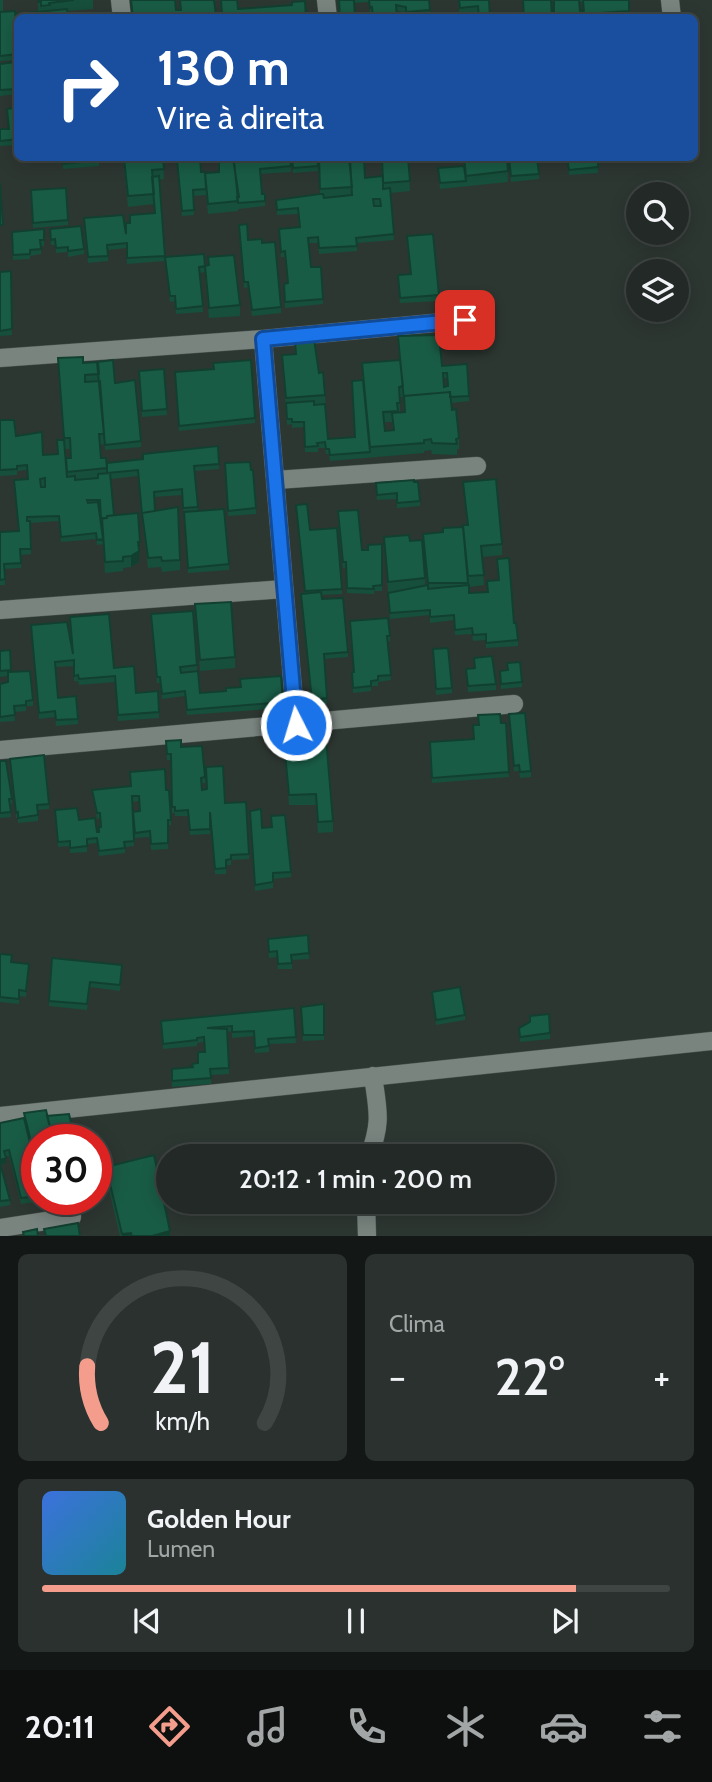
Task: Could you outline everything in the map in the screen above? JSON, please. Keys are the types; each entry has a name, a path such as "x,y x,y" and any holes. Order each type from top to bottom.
{"street":[{"path":"0,358 263,339 465,320"},
{"path":"263,339 296,725"},
{"path":"276,480 477,466"},
{"path":"0,610 284,589"},
{"path":"0,750 514,704"},
{"path":"0,1116 712,1041"},
{"path":"373,1076 379,1115 374,1144"},
{"path":"366,1214 367,1236"},
{"path":"3,1230 72,1217"}],"building":[{"path":"38,0 74,0 41,6 41,1"},
{"path":"131,0 175,0 176,10 181,10 180,0 214,0 216,14 133,14"},
{"path":"221,0 237,0 238,9 292,5 292,2 305,1 306,14 222,14"},
{"path":"339,0 354,0 355,14 340,14"},
{"path":"369,0 429,0 430,10 406,12 406,7 396,5 397,14 373,14 372,7 370,8"},
{"path":"459,0 489,0 490,14 479,14 478,6 460,8"},
{"path":"523,0 551,0 552,14 524,14"},
{"path":"554,0 579,0 580,11 583,10 584,14 554,14"},
{"path":"583,0 629,0 629,11 584,14"},
{"path":"67,9 68,14 17,14"},
{"path":"15,11 14,54 0,56 0,12"},
{"path":"14,62 14,89 0,90 0,64"},
{"path":"14,108 14,139 0,141 0,129 9,129 7,109"},
{"path":"63,161 90,161 63,164"},
{"path":"124,161 163,161 164,169 152,170 154,194 128,196"},
{"path":"177,161 200,161 201,172 205,172 206,189 193,190 194,210 182,211"},
{"path":"219,161 234,161 238,201 208,204 205,173 219,172"},
{"path":"233,161 290,161 291,166 260,169 265,201 238,203"},
{"path":"292,161 317,161 318,166 293,168"},
{"path":"319,161 349,161 352,187 320,189"},
{"path":"350,161 364,161 365,178 383,176 383,189 390,188 394,234 356,238 357,246 319,248 318,237 308,238 311,267 321,267 323,299 285,302 284,284 288,283 285,251 281,252 279,229 300,227 298,208 277,210 276,200 320,194 323,194 324,198 352,195","holes":["373,199 380,199 381,206 374,206"]},
{"path":"382,161 408,161 410,181 383,183"},
{"path":"464,161 507,161 508,171 466,176"},
{"path":"509,161 537,161 539,174 511,176"},
{"path":"568,161 598,161 598,167 569,170"},
{"path":"464,166 466,181 440,183 438,168"},
{"path":"159,176 165,256 127,258 127,243 107,245 108,256 88,257 84,218 123,215 126,234 126,223 130,223 130,215 155,213 152,177"},
{"path":"0,183 3,225 0,225"},
{"path":"66,188 68,220 33,223 31,190"},
{"path":"247,224 248,240 275,242 281,307 252,310 248,282 244,282 239,225"},
{"path":"81,226 84,249 68,251 68,247 56,248 55,239 51,240 50,229"},
{"path":"44,229 44,240 40,240 41,249 30,250 30,254 13,255 12,232"},
{"path":"433,234 439,295 400,298 398,275 411,274 407,236"},
{"path":"204,254 205,266 199,267 203,306 176,309 175,296 170,296 165,257"},
{"path":"234,255 240,305 209,308 205,266 209,265 208,257"},
{"path":"11,271 12,329 0,331 0,272"},
{"path":"487,331 488,343 481,343 480,332"},
{"path":"439,335 442,366 467,364 469,396 450,397 450,392 404,396 404,401 398,336","holes":["443,373 447,373 448,386 444,387"]},
{"path":"314,339 319,373 323,372 325,395 286,398 282,355 296,354 295,341"},
{"path":"83,357 83,363 98,362 99,374 85,375 85,382 100,381 104,434 99,434 101,458 106,458 107,468 67,472 66,458 71,458 70,438 64,438 58,358"},
{"path":"113,360 115,383 135,380 141,441 105,445 97,362"},
{"path":"251,360 255,418 179,426 175,372 214,369 213,363"},
{"path":"400,360 403,386 399,387 400,403 397,403 398,411 383,412 385,431 394,430 392,413 405,412 404,396 450,392 452,410 456,409 459,438 456,439 457,444 432,443 431,439 424,440 424,443 370,447 362,363"},
{"path":"164,369 167,409 142,411 139,371"},
{"path":"363,380 370,452 330,455 325,442 317,443 318,446 305,447 304,422 287,419 286,403 314,401 314,405 325,404 328,439 355,437 352,381"},
{"path":"0,420 14,420 16,436 42,432 43,455 58,454 57,440 64,440 67,477 75,476 75,480 98,478 98,474 110,473 114,515 101,519 100,500 87,500 88,503 98,502 103,539 97,540 96,533 61,537 59,516 27,517 27,521 30,521 31,549 20,549 21,563 4,564 5,579 0,580 0,532 19,531 14,480 28,479 27,465 17,466 17,469 0,470","holes":["45,478 45,487 41,487 40,479"]},
{"path":"218,446 219,464 194,466 198,507 183,508 182,489 154,492 155,511 142,514 138,470 107,473 107,463 143,459 143,454"},
{"path":"250,462 256,508 228,511 225,463"},
{"path":"496,479 502,544 481,546 484,575 468,576 463,525 468,525 463,482"},
{"path":"418,482 420,501 397,503 397,493 377,495 376,483"},
{"path":"307,504 310,530 337,528 342,589 305,591 296,505"},
{"path":"178,507 180,560 162,561 161,557 148,558 142,513"},
{"path":"224,509 229,564 188,568 184,512"},
{"path":"358,510 362,550 368,550 368,545 382,544 382,585 373,586 374,589 347,588 338,511"},
{"path":"138,513 139,551 123,557 123,561 105,562 102,518"},
{"path":"463,527 468,583 428,583 423,534 443,532 443,528"},
{"path":"409,535 410,541 422,540 425,578 388,582 384,537"},
{"path":"509,558 514,623 518,640 486,643 486,634 473,635 472,628 455,630 454,615 430,617 430,610 390,613 388,593 428,585 428,589 469,585 469,593 488,592 487,581 499,580 497,559"},
{"path":"321,592 322,599 343,598 348,652 324,654 327,698 312,700 301,594"},
{"path":"231,602 235,657 200,660 195,604"},
{"path":"193,611 197,665 180,667 181,673 198,671 200,693 241,687 240,679 281,676 283,702 187,710 185,691 162,694 160,677 157,677 151,614"},
{"path":"109,614 114,668 134,666 136,693 158,691 159,712 118,715 115,676 79,679 78,675 74,676 74,660 55,662 58,698 76,696 78,719 56,720 55,711 39,713 31,625 67,622 73,654 70,617"},
{"path":"388,618 391,675 378,676 378,680 371,681 371,686 353,688 350,621"},
{"path":"448,648 452,688 436,689 433,649"},
{"path":"10,650 11,670 0,671 0,651"},
{"path":"492,656 496,684 468,686 466,669 475,668 474,658"},
{"path":"520,662 522,682 501,684 500,671 508,670 507,663"},
{"path":"30,671 33,700 26,701 26,705 14,706 15,715 0,717 0,684 8,682 8,672"},
{"path":"525,713 531,771 520,772 519,765 514,766 509,714"},
{"path":"500,714 501,723 506,723 509,772 432,778 430,742 474,739 473,725 479,725 478,715"},
{"path":"326,738 333,821 318,822 316,794 289,795 284,742"},
{"path":"181,740 181,747 202,746 205,777 201,778 202,790 207,789 206,767 223,766 225,803 246,802 249,854 231,855 231,859 226,860 226,868 215,869 210,812 210,829 190,830 188,810 175,811 175,807 172,807 171,754 167,754 166,741"},
{"path":"44,755 49,804 37,805 38,815 18,818 10,759"},
{"path":"0,761 6,761 12,799 9,799 11,812 0,813"},
{"path":"165,769 171,820 168,820 168,843 151,844 150,831 135,833 133,812 140,811 139,796 132,796 134,841 124,842 125,848 99,851 97,838 87,839 87,846 70,848 70,841 58,842 55,810 77,808 79,820 95,818 99,832 100,813 97,813 92,790 131,786 130,772"},
{"path":"261,809 262,828 272,827 271,816 285,815 291,872 273,873 273,882 255,885 250,811"},
{"path":"308,935 309,953 291,955 292,963 278,964 277,951 269,952 268,939"},
{"path":"0,954 12,955 11,962 29,964 26,991 19,990 19,999 0,997"},
{"path":"52,958 122,965 120,985 90,982 87,1004 49,1001"},
{"path":"460,987 465,1015 436,1020 432,992"},
{"path":"324,1004 324,1035 303,1035 301,1007"},
{"path":"294,1008 296,1037 268,1039 269,1046 255,1048 254,1031 232,1032 232,1026 207,1028 227,1029 229,1068 210,1069 211,1078 172,1081 172,1069 193,1067 192,1064 198,1063 198,1052 205,1052 204,1037 163,1044 161,1021"},
{"path":"549,1014 550,1033 520,1037 519,1028 530,1022 530,1016"},
{"path":"46,1110 49,1124 27,1124 24,1113"},
{"path":"69,1114 71,1124 49,1124 47,1116"},
{"path":"24,1118 25,1124 21,1124 21,1198 9,1150 4,1151 6,1158 0,1160 0,1123"},
{"path":"154,1155 156,1214 166,1214 170,1231 152,1236 122,1234 112,1192 112,1166"},
{"path":"0,1163 10,1200 0,1201"},
{"path":"78,1223 80,1236 46,1236 44,1229"},
{"path":"37,1229 38,1236 24,1236 23,1232"}],"route":[{"path":"296,725 263,339 465,320"}]}
